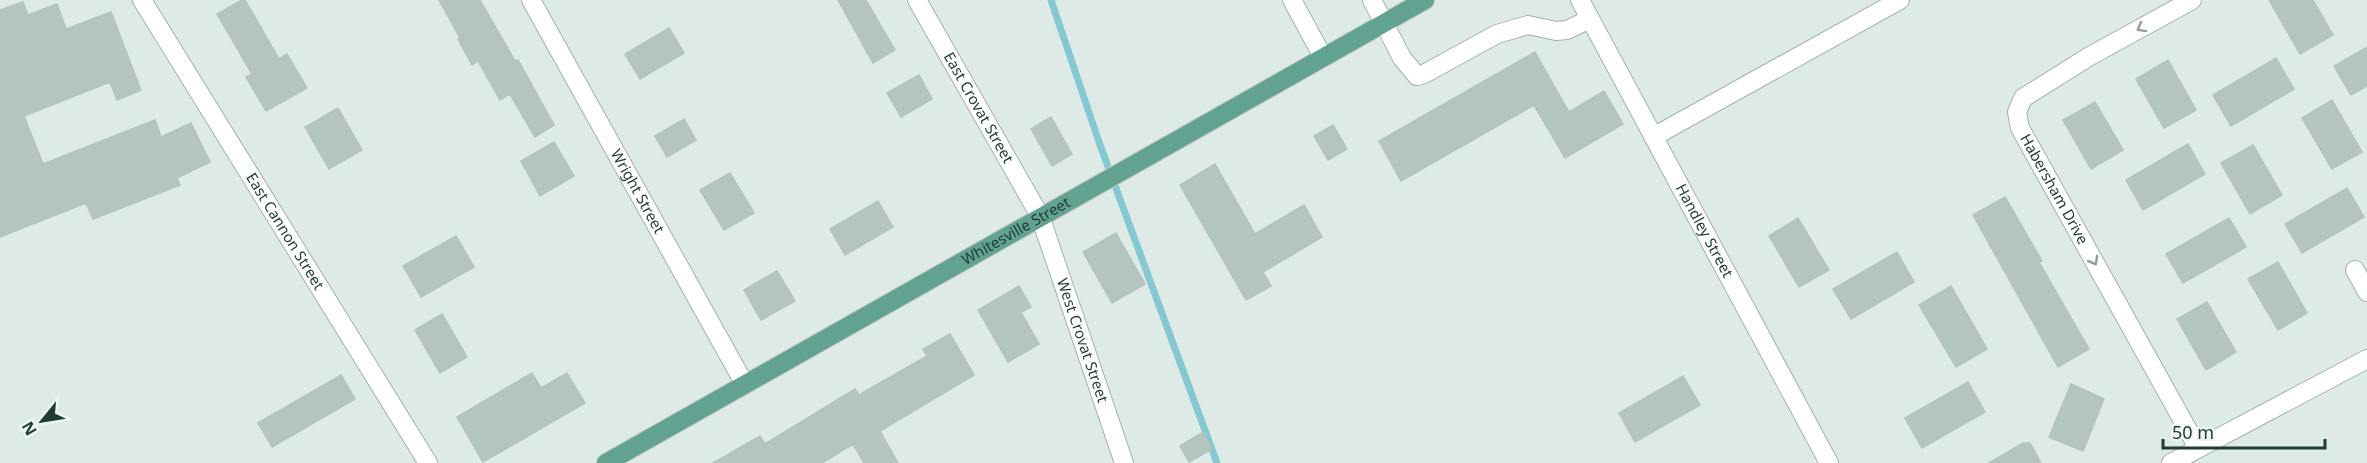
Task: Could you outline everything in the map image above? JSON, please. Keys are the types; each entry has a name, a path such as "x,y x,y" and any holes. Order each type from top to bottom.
{"main road":[{"name":"Whitesville Street","path":"606,463 1425,0"}],"street":[{"name":"East Cannon Street","path":"142,0 428,463"},
{"name":"Wright Street","path":"531,0 744,383"},
{"name":"East Crovat Street","path":"917,0 1040,216"},
{"path":"1292,0 1323,57"},
{"path":"1372,0 1402,58 1417,76 1497,34 1528,25 1556,31 1567,30 1590,19"},
{"name":"Handley Street","path":"1580,0 1829,463"},
{"path":"1653,137 1900,0"},
{"name":"Habersham Drive","path":"2192,0 2090,56 2023,98 2017,112 2020,128 2198,448"},
{"name":"West Crovat Street","path":"1040,216 1124,463"},
{"path":"2355,270 2367,292"},
{"path":"2171,463 2367,359"}],"building":[{"path":"245,0 279,59 287,54 307,88 266,111 246,77 252,74 217,14"},
{"path":"439,0 480,0 515,61 518,60 554,125 535,137 510,94 500,100 478,61 472,65"},
{"path":"838,0 866,0 895,50 873,63"},
{"path":"2269,0 2313,0 2333,35 2300,54"},
{"path":"23,2 28,15 57,4 66,29 111,12 141,90 117,100 110,82 24,116 43,164 155,120 161,137 191,123 210,162 177,178 180,185 93,219 86,203 0,237 0,10"},
{"path":"669,28 684,53 640,79 625,54"},
{"path":"2367,47 2367,86 2351,95 2334,66"},
{"path":"1535,52 1569,112 1604,91 1623,124 1565,158 1534,105 1401,181 1379,141"},
{"path":"2276,58 2294,89 2231,126 2213,95"},
{"path":"2168,60 2196,110 2164,128 2136,79"},
{"path":"919,75 932,99 901,117 887,93"},
{"path":"2332,100 2362,152 2332,169 2302,118"},
{"path":"2095,102 2123,150 2091,169 2063,120"},
{"path":"338,108 362,150 329,169 305,127"},
{"path":"1051,117 1072,154 1052,166 1031,129"},
{"path":"684,119 696,140 667,157 655,136"},
{"path":"1333,125 1347,149 1328,160 1314,136"},
{"path":"554,142 574,176 540,196 521,161"},
{"path":"2188,144 2205,174 2143,210 2126,180"},
{"path":"2253,145 2282,195 2250,214 2221,163"},
{"path":"1215,164 1255,234 1304,205 1322,237 1263,272 1271,286 1246,300 1180,185"},
{"path":"730,173 754,213 724,230 700,190"},
{"path":"2347,188 2364,217 2302,253 2285,224"},
{"path":"2005,197 2089,349 2058,367 1973,215"},
{"path":"878,201 893,227 845,255 830,229"},
{"path":"1798,218 1829,270 1799,287 1769,236"},
{"path":"2229,218 2246,247 2183,283 2166,254"},
{"path":"1116,233 1145,284 1112,303 1083,252"},
{"path":"456,236 474,267 421,297 403,266"},
{"path":"1897,252 1914,282 1851,319 1833,289"},
{"path":"2278,262 2307,313 2278,330 2248,279"},
{"path":"777,271 795,301 761,320 744,290"},
{"path":"1019,286 1031,307 1021,312 1039,344 1008,362 978,310"},
{"path":"1951,286 1987,349 1956,367 1919,305"},
{"path":"2207,302 2236,352 2206,370 2177,319"},
{"path":"442,314 467,357 440,373 415,330"},
{"path":"950,334 974,375 880,431 898,463 864,463 853,444 822,463 713,463 760,436 765,444 855,389 859,395 927,356 923,349"},
{"path":"532,373 541,388 567,373 585,403 483,462 457,417"},
{"path":"341,375 355,399 272,447 258,423"},
{"path":"1683,376 1700,405 1635,442 1619,413"},
{"path":"1968,382 1985,412 1922,448 1905,418"},
{"path":"2071,384 2104,399 2083,451 2049,437"},
{"path":"1203,432 1212,449 1189,462 1180,446"},
{"path":"2023,443 2030,443 2041,463 1989,463"}],"waterway":[{"path":"1051,0 1099,142 1217,463"}]}
